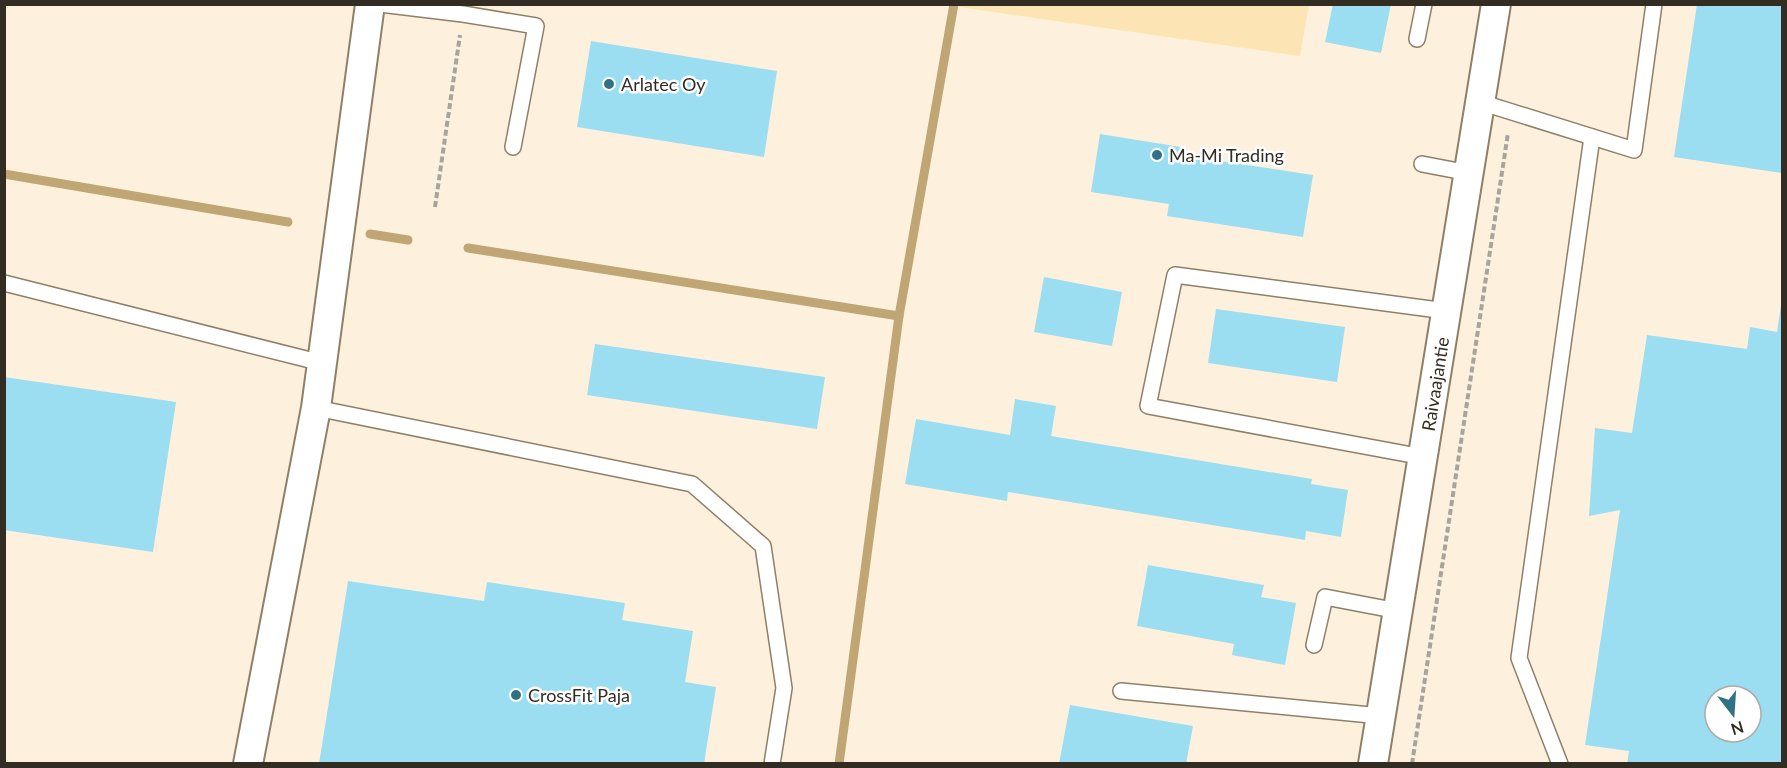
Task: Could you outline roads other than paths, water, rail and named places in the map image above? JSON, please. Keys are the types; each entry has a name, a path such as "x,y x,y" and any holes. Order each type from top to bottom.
{"street":[{"path":"248,764 316,408 370,4"},
{"name":"Raivaajantie","path":"1373,764 1496,4"}],"lane":[{"path":"380,4 536,26 513,147"},
{"path":"1417,39 1424,4"},
{"path":"1480,102 1634,150 1654,4"},
{"path":"1560,764 1519,658 1592,137"},
{"path":"1422,164 1469,173"},
{"path":"1423,457 1149,406 1175,276 1446,311"},
{"path":"4,283 322,363"},
{"path":"316,408 692,484 763,546 784,688 772,764"},
{"path":"1314,645 1325,597 1398,611"},
{"path":"1121,691 1381,716"}],"waterway":[{"path":"839,764 899,316 954,4"},
{"path":"4,174 288,222"},
{"path":"370,234 408,240"},
{"path":"468,248 899,316"}],"place":[{"name":"Arlatec Oy","path":"609,84"},
{"name":"Ma-Mi Trading","path":"1157,155"},
{"name":"CrossFit Paja","path":"516,695"}]}
